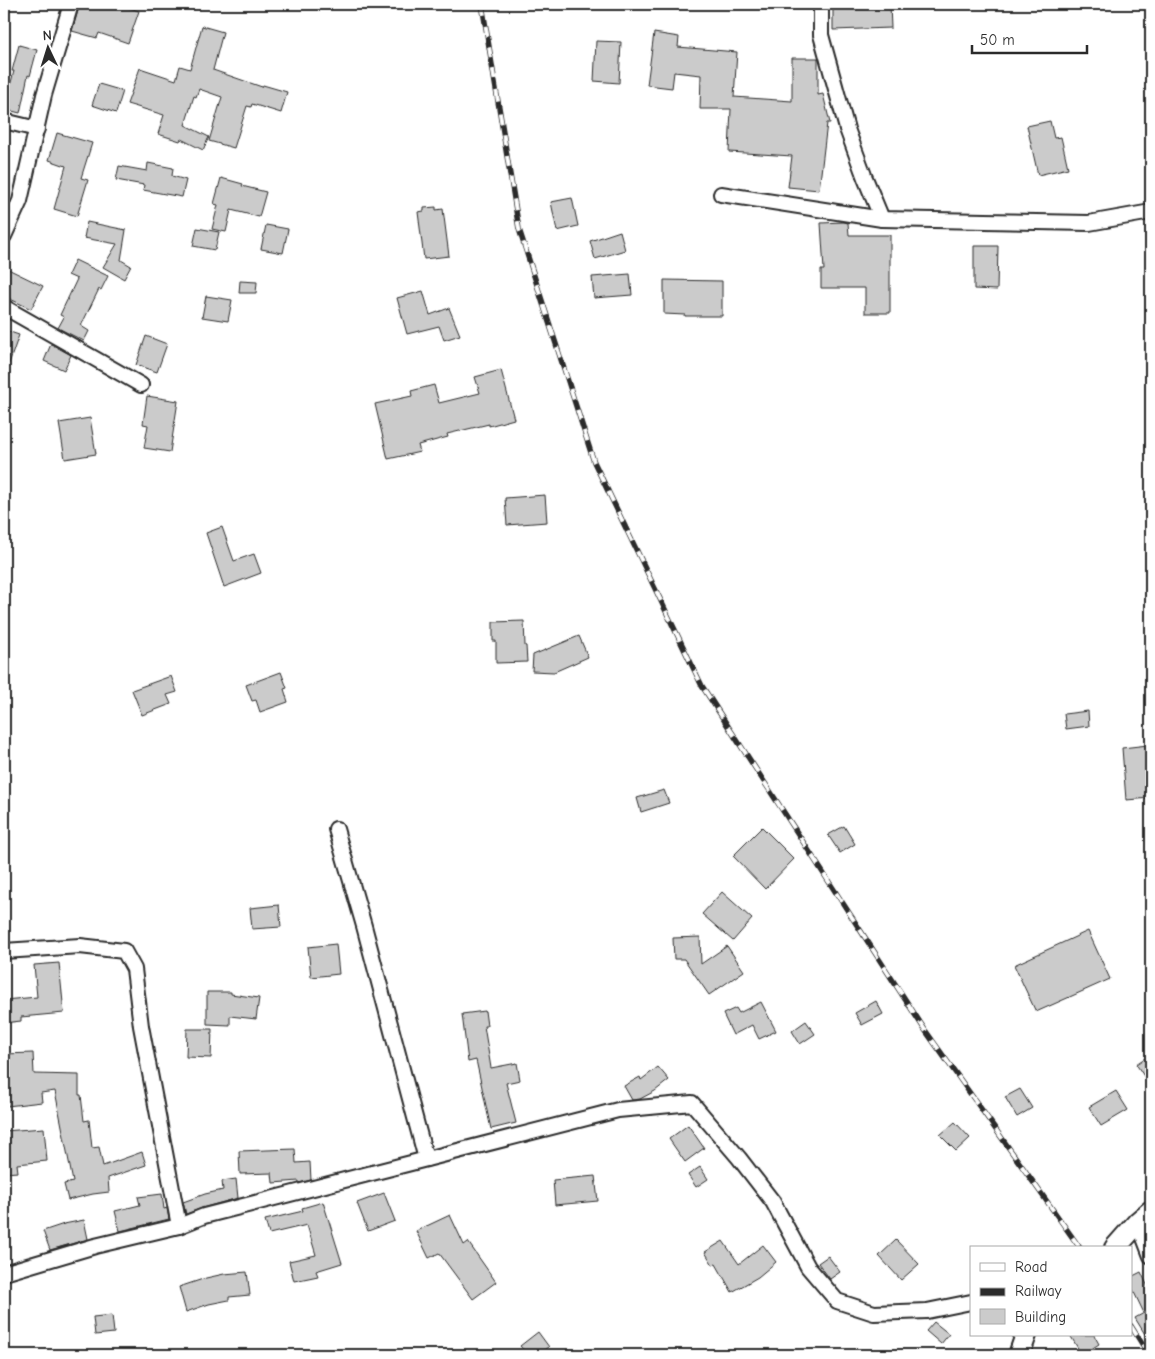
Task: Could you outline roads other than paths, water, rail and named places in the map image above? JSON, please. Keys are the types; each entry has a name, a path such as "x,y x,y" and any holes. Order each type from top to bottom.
{"main road":[{"path":"1117,1246 1144,1216"},
{"path":"1018,1355 1026,1336"}],"street":[{"path":"4,236 20,201 44,95 71,4"},
{"path":"821,4 821,35 847,129 882,218"},
{"path":"4,121 37,129"},
{"path":"720,194 882,218 1089,223 1151,212"},
{"path":"4,307 141,385"},
{"path":"336,829 426,1159"},
{"path":"4,951 80,946 124,951 134,969 141,1026 179,1226"},
{"path":"4,1273 96,1246 179,1226 204,1216 618,1110 692,1103 739,1158 773,1202 808,1267 837,1301 874,1313 927,1311 970,1302"},
{"path":"1144,1216 1151,1256"}],"railway":[{"path":"482,4 519,229 594,462 702,686 925,1030 1079,1246"},
{"path":"1132,1328 1149,1355"}]}
